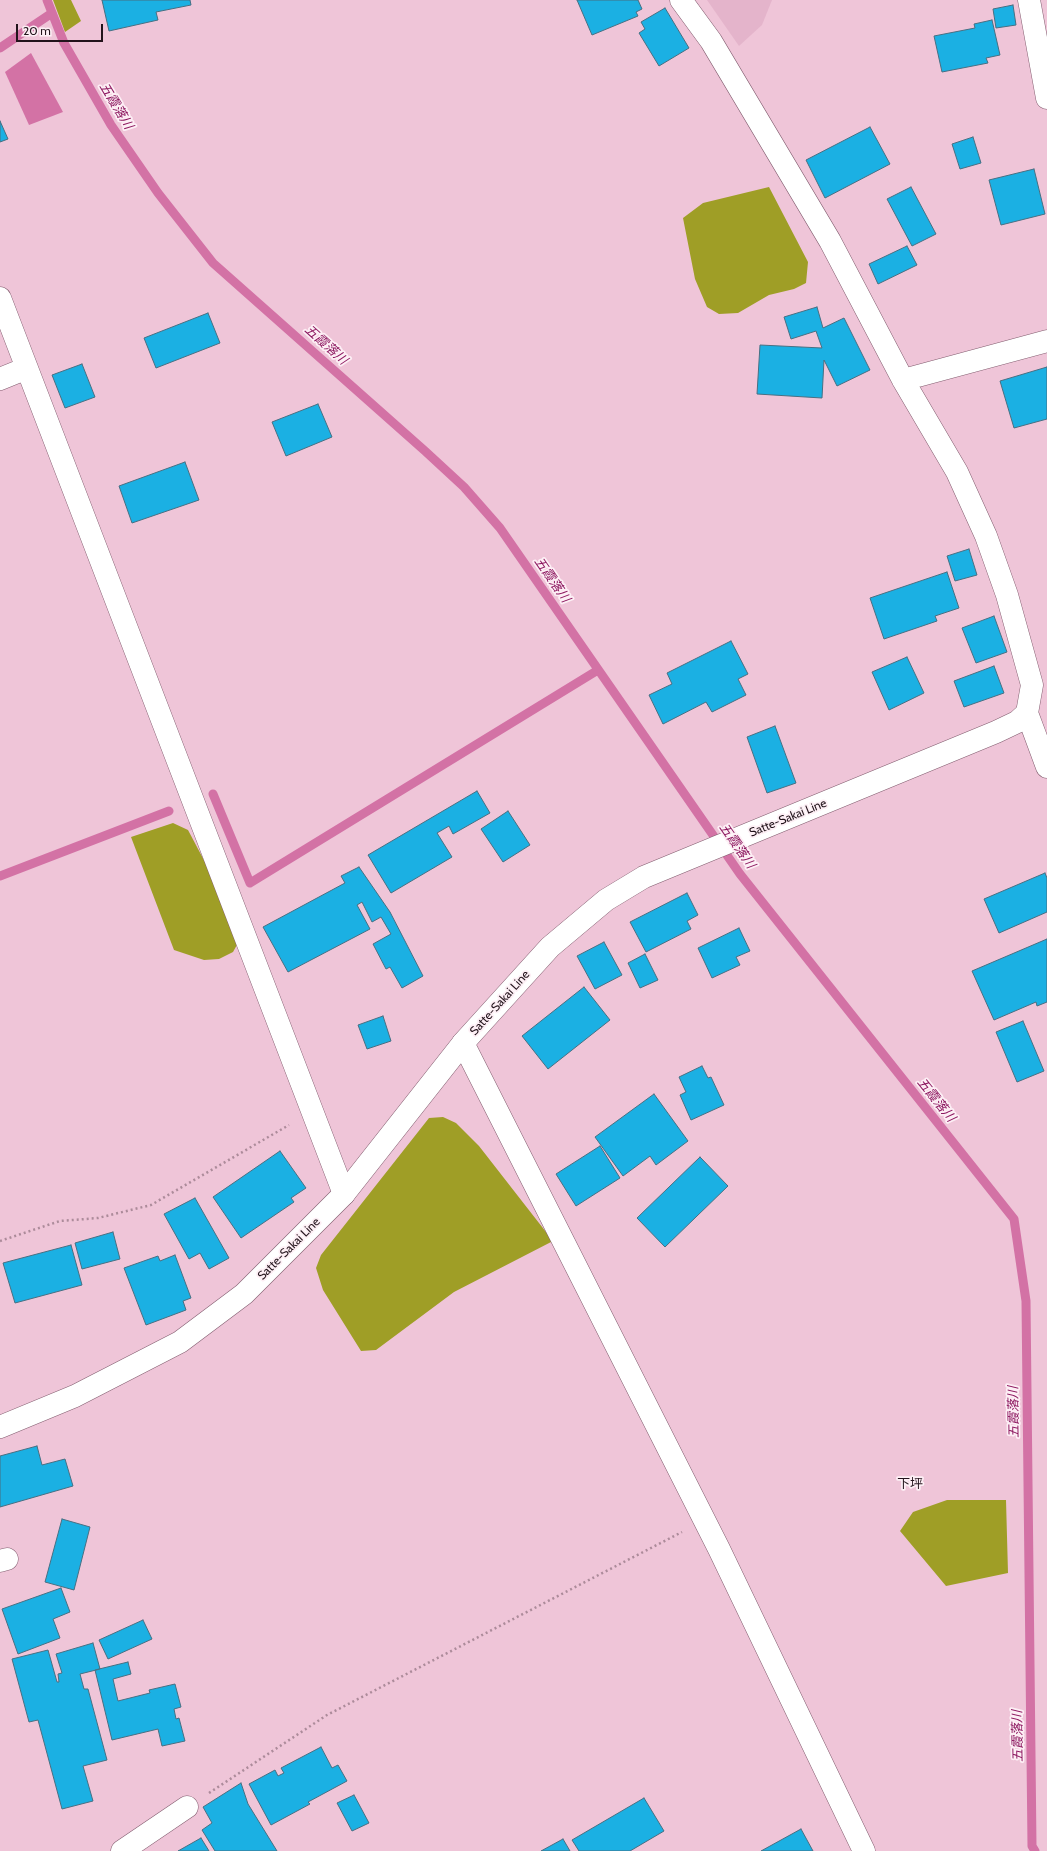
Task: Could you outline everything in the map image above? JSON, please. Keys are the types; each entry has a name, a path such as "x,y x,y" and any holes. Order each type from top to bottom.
{"street":[{"path":"681,0 711,41 830,241 903,380 957,472 986,536 1007,595 1032,684 1026,713 1047,767"},
{"path":"1029,0 1047,98"},
{"path":"0,298 344,1194"},
{"path":"903,380 1047,341"},
{"path":"0,379 27,368"},
{"name":"Satte-Sakai Line","path":"0,1427 75,1396 180,1342 244,1294 344,1194 463,1043 550,947 606,900 644,878 696,855 996,732 1017,722 1026,713"},
{"path":"463,1043 704,1521 864,1851"},
{"path":"122,1851 187,1808"}],"path":[{"path":"0,1241 60,1221 98,1218 151,1205 313,1112"},
{"path":"187,1808 327,1715 704,1521"}],"shaded area":[{"path":"53,0 71,0 81,21 65,32"},
{"path":"707,0 772,0 762,25 739,46"},
{"path":"31,53 63,112 29,125 5,72"},
{"path":"769,187 808,262 806,283 794,289 769,295 738,313 719,314 707,307 695,279 683,218 703,203"},
{"path":"173,823 188,830 224,898 238,943 233,952 219,959 204,960 174,950 131,837"},
{"path":"443,1117 456,1123 479,1146 553,1241 454,1292 376,1350 361,1351 323,1290 316,1268 321,1255 429,1118"},
{"path":"947,1500 1006,1500 1008,1573 946,1586 900,1531 913,1512"}],"building":[{"path":"102,0 190,0 191,5 156,12 158,20 109,31"},
{"path":"577,0 638,0 642,9 636,12 638,16 592,35"},
{"path":"1013,5 1016,25 996,28 993,9"},
{"path":"665,8 689,48 659,66 639,33 645,29 641,22"},
{"path":"992,20 1000,55 986,58 988,63 942,72 934,36 975,28 974,24"},
{"path":"0,121 8,139 0,142"},
{"path":"870,127 890,164 825,198 806,160"},
{"path":"973,137 981,163 960,169 952,144"},
{"path":"1034,169 1045,214 1001,225 989,180"},
{"path":"911,187 936,234 912,246 887,199"},
{"path":"907,246 917,265 878,284 869,264"},
{"path":"817,307 823,328 844,318 870,370 837,386 824,360 822,398 757,394 760,345 822,348 816,331 791,339 784,317"},
{"path":"208,313 220,343 156,368 144,338"},
{"path":"82,364 95,397 65,408 52,375"},
{"path":"1047,367 1047,419 1014,428 1000,381"},
{"path":"318,404 332,437 286,456 272,422"},
{"path":"185,462 199,500 132,523 119,486"},
{"path":"969,549 977,575 955,581 947,556"},
{"path":"947,572 959,608 935,616 937,621 884,639 870,598"},
{"path":"994,616 1007,652 976,663 962,628"},
{"path":"731,641 748,674 738,679 746,695 712,712 706,702 663,724 649,695 672,684 667,673"},
{"path":"907,657 924,693 889,710 872,672"},
{"path":"994,666 1004,693 964,707 954,681"},
{"path":"775,726 796,783 767,793 747,737"},
{"path":"477,791 490,813 453,834 449,826 437,833 452,857 391,893 368,855"},
{"path":"508,811 530,845 503,862 481,829"},
{"path":"359,867 390,912 423,976 402,988 390,967 386,969 373,944 391,934 381,917 372,922 362,902 357,905 370,929 288,972 263,927 345,883 341,876"},
{"path":"1045,873 1047,878 1047,912 999,933 984,899"},
{"path":"687,893 698,915 687,921 691,929 646,952 630,922"},
{"path":"739,928 750,951 736,957 740,965 712,978 698,948"},
{"path":"1047,939 1047,1002 1037,1006 1036,1002 994,1020 972,971"},
{"path":"604,942 622,975 595,989 577,956"},
{"path":"645,954 658,980 640,988 628,963"},
{"path":"584,987 610,1020 548,1069 522,1036"},
{"path":"383,1016 391,1041 367,1049 358,1025"},
{"path":"1023,1021 1044,1071 1017,1082 996,1032"},
{"path":"702,1066 708,1078 711,1077 724,1105 691,1120 680,1095 686,1092 679,1077"},
{"path":"654,1094 688,1141 656,1165 650,1156 623,1176 595,1137"},
{"path":"600,1146 620,1178 576,1206 556,1174"},
{"path":"280,1151 306,1188 291,1198 294,1202 241,1238 213,1197"},
{"path":"700,1157 728,1186 665,1247 637,1218"},
{"path":"195,1198 229,1258 209,1269 200,1253 189,1259 164,1214"},
{"path":"113,1232 120,1259 82,1269 75,1243"},
{"path":"71,1245 82,1285 15,1303 3,1263"},
{"path":"175,1255 191,1298 183,1301 186,1310 146,1325 124,1268 158,1256 160,1261"},
{"path":"37,1446 42,1465 65,1459 73,1486 0,1507 0,1456"},
{"path":"62,1519 90,1527 74,1590 45,1582"},
{"path":"61,1588 70,1612 53,1619 60,1638 18,1654 2,1609"},
{"path":"143,1620 152,1639 108,1659 99,1640"},
{"path":"93,1643 100,1669 80,1674 84,1689 88,1689 107,1760 83,1766 93,1801 62,1809 38,1720 29,1722 12,1659 48,1650 57,1682 59,1682 58,1674 62,1673 56,1654"},
{"path":"128,1662 131,1674 113,1679 118,1701 150,1693 149,1690 175,1684 181,1707 174,1709 176,1719 179,1718 185,1741 162,1746 158,1729 112,1740 95,1670"},
{"path":"321,1747 332,1768 338,1765 347,1781 308,1802 310,1804 271,1825 249,1784 275,1770 278,1776 284,1773 281,1768"},
{"path":"241,1783 248,1804 277,1851 215,1851 202,1830 212,1823 203,1807"},
{"path":"354,1795 369,1823 352,1831 337,1803"},
{"path":"644,1798 664,1831 630,1851 579,1851 572,1840"},
{"path":"801,1829 813,1851 761,1851"},
{"path":"201,1838 209,1851 178,1851"},
{"path":"563,1839 570,1851 541,1851"}],"waterway":[{"name":"五霞落川","path":"47,0 64,43 111,125 158,193 213,263 464,487 500,528 740,874 1014,1219 1026,1301 1032,1846 1035,1851"},
{"path":"0,48 52,13"},
{"path":"213,794 250,883 598,670"},
{"path":"0,876 169,811"}],"district":[{"name":"下坪","path":"910,1484"}]}
